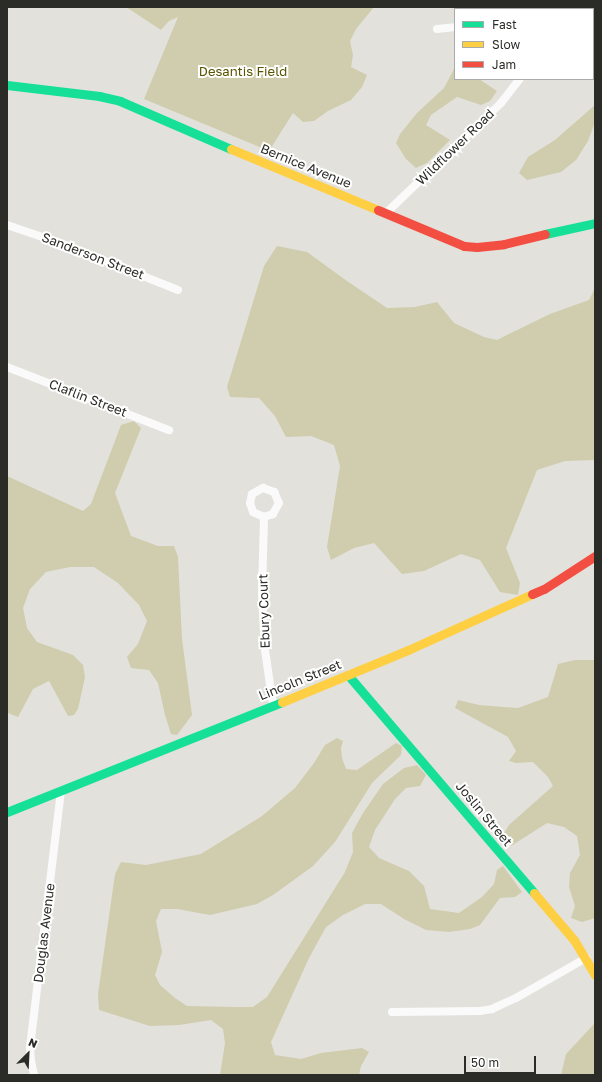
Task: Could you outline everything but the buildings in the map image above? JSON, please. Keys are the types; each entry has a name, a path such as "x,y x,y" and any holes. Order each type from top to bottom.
{"street":[{"path":"437,29 454,27"},
{"name":"Wildflower Road","path":"386,213 506,98 519,80"},
{"name":"Bernice Avenue","path":"7,85 98,96 120,101 457,243 470,247 514,242 595,223"},
{"name":"Sanderson Street","path":"7,225 60,243 178,290"},
{"name":"Claflin Street","path":"7,366 169,430"},
{"name":"Ebury Court","path":"264,517 263,620 265,650 273,705"},
{"name":"Lincoln Street","path":"7,812 348,675 517,602 557,582 595,556"},
{"name":"Joslin Street","path":"348,675 574,940 595,975"},
{"name":"Douglas Avenue","path":"34,1075 30,1047 61,790"},
{"path":"392,1012 475,1012 492,1008 516,998 586,958"}],"green space":[{"name":"Desantis Field","path":"126,7 374,7 356,29 350,41 353,55 351,67 367,75 362,87 351,100 328,111 314,121 303,122 293,113 269,151 144,99 178,17 169,21 161,30"},
{"path":"454,68 454,80 480,80 497,91 490,101 481,105 457,97 431,115 426,125 450,140 427,163 416,168 406,159 396,143 400,134 417,113 444,88"},
{"path":"595,105 595,122 588,141 576,160 561,172 527,180 519,173 528,157 555,140"},
{"path":"277,246 307,252 387,308 415,307 437,302 454,323 484,337 497,340 550,314 589,300 595,288 595,460 565,461 537,470 506,548 520,583 518,595 500,592 480,560 461,554 424,571 402,574 374,543 354,548 331,560 327,547 340,466 334,445 311,436 286,437 275,416 259,398 230,397 227,387 264,266"},
{"path":"134,421 141,428 115,493 131,536 158,546 174,546 178,557 182,639 192,715 177,735 171,734 158,683 149,670 131,668 127,657 138,644 147,621 139,605 118,583 94,567 70,567 46,572 30,589 23,608 27,628 37,642 73,655 83,665 85,677 78,709 74,715 68,716 49,681 33,689 18,717 8,713 7,476 83,511 91,504 121,425"},
{"path":"575,660 595,660 595,918 582,922 571,918 575,906 569,887 570,873 580,855 577,836 564,827 547,823 511,846 500,840 509,825 553,786 548,777 533,762 516,763 509,761 516,751 508,737 455,708 458,700 479,705 518,708 548,697 558,664"},
{"path":"337,738 343,741 341,748 342,758 346,769 357,770 396,743 402,746 401,755 372,783 335,842 313,866 273,895 257,904 210,915 177,909 161,909 156,921 162,952 155,975 160,985 175,998 187,1006 253,1007 267,997 345,872 353,852 352,833 363,813 383,784 404,768 417,765 426,775 420,786 406,788 395,799 375,830 369,847 379,858 409,871 424,886 430,909 459,913 482,897 494,884 497,870 503,866 522,892 515,897 500,898 480,925 470,929 449,932 426,930 404,919 381,904 365,904 343,915 326,927 309,958 271,1042 275,1055 301,1059 321,1053 362,1048 369,1052 361,1066 359,1075 220,1075 225,1043 223,1029 211,1020 179,1025 150,1026 99,1010 98,994 115,874 121,862 146,865 201,854 262,816 295,788 314,763 325,745"},
{"path":"595,1023 595,1075 561,1075 566,1054"}],"traffic: fast":[{"path":"7,85 99,96 120,101 231,149"},
{"path":"545,234 595,223"},
{"path":"348,675 534,893"},
{"path":"7,812 282,702"}],"traffic: slow":[{"path":"231,149 378,210"},
{"path":"282,702 408,650 532,594"},
{"path":"534,893 574,940 595,975"}],"traffic: jam":[{"path":"378,210 464,246 477,247 504,244 545,234"},
{"path":"532,594 544,589 595,556"}]}
